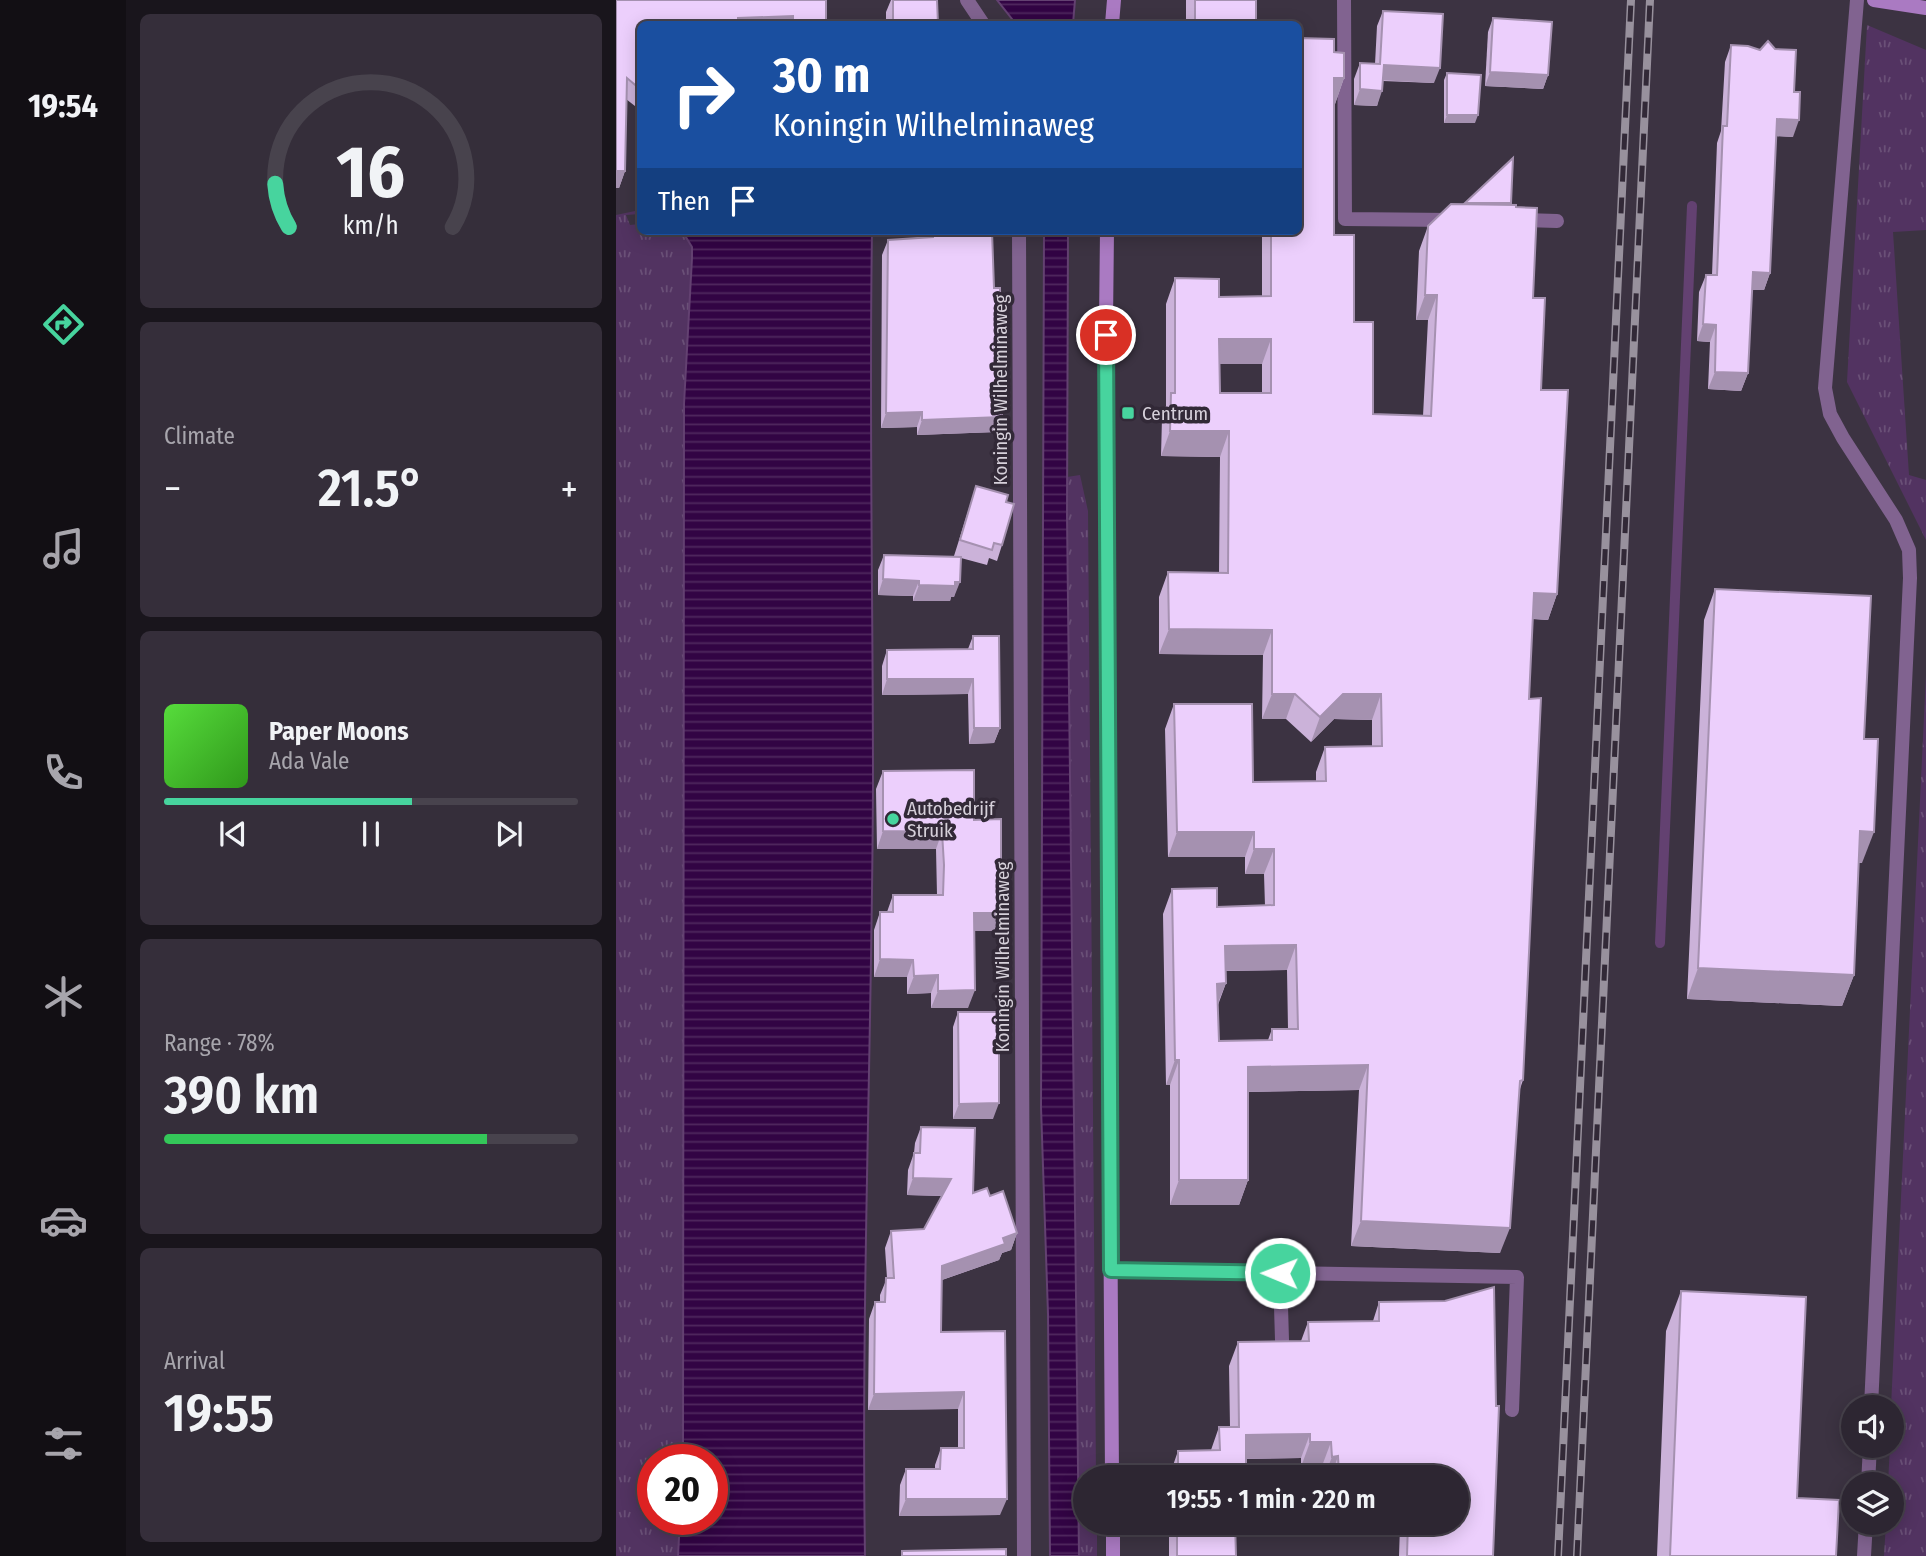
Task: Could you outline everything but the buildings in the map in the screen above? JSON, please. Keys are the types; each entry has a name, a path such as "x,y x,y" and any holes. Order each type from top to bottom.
{"main road":[{"path":"1112,21 1114,0"},
{"path":"1874,0 1926,8"},
{"path":"1107,235 1105,413 1112,1465"},
{"path":"1112,1535 1113,1556"}],"street":[{"path":"967,0 982,21"},
{"path":"1344,0 1345,219 1464,220"},
{"path":"1857,0 1825,388 1830,414 1896,520 1909,550 1910,578 1872,1395"},
{"path":"1504,220 1557,221"},
{"name":"Koningin Wilhelminaweg","path":"1019,235 1024,1556"},
{"path":"1111,1270 1517,1277 1512,1410"},
{"path":"1280,1273 1282,1340"},
{"path":"1864,1556 1865,1535"}],"green space":[{"path":"1867,25 1926,50 1926,230 1893,232 1909,475 1926,480 1926,540 1847,382"},
{"path":"637,211 637,214 626,215 630,225 637,224 637,235 685,235 692,247 684,404 684,1434 684,1444 637,1444 637,1535 679,1535 678,1556 616,1556 616,215"},
{"path":"1080,475 1088,511 1096,1465 1078,1465 1067,477"},
{"path":"1926,675 1926,1556 1884,1556 1885,1535 1904,1535 1904,1472 1889,1472 1889,1458 1904,1458 1904,1395 1892,1395"},
{"path":"1079,1535 1097,1535 1097,1556 1079,1556"}],"shaded area":[{"path":"997,0 1075,0 1073,21 1014,21"},
{"path":"685,235 872,235 873,784 864,1363 865,1556 678,1556 679,1535 728,1535 728,1444 683,1444 684,404 692,247"},
{"path":"1044,235 1068,235 1067,516 1078,1465 1073,1465 1073,1535 1079,1535 1079,1556 1050,1556 1048,1314 1041,1107"}],"waterway":[{"path":"1660,943 1692,206"}],"railway":[{"path":"1558,1556 1631,0"},
{"path":"1577,1556 1650,0"}],"place":[{"name":"Centrum","path":"1128,413"},
{"name":"Autobedrijf Struik","path":"893,819"}],"route":[{"path":"1106,335 1111,1270 1280,1273"}]}
